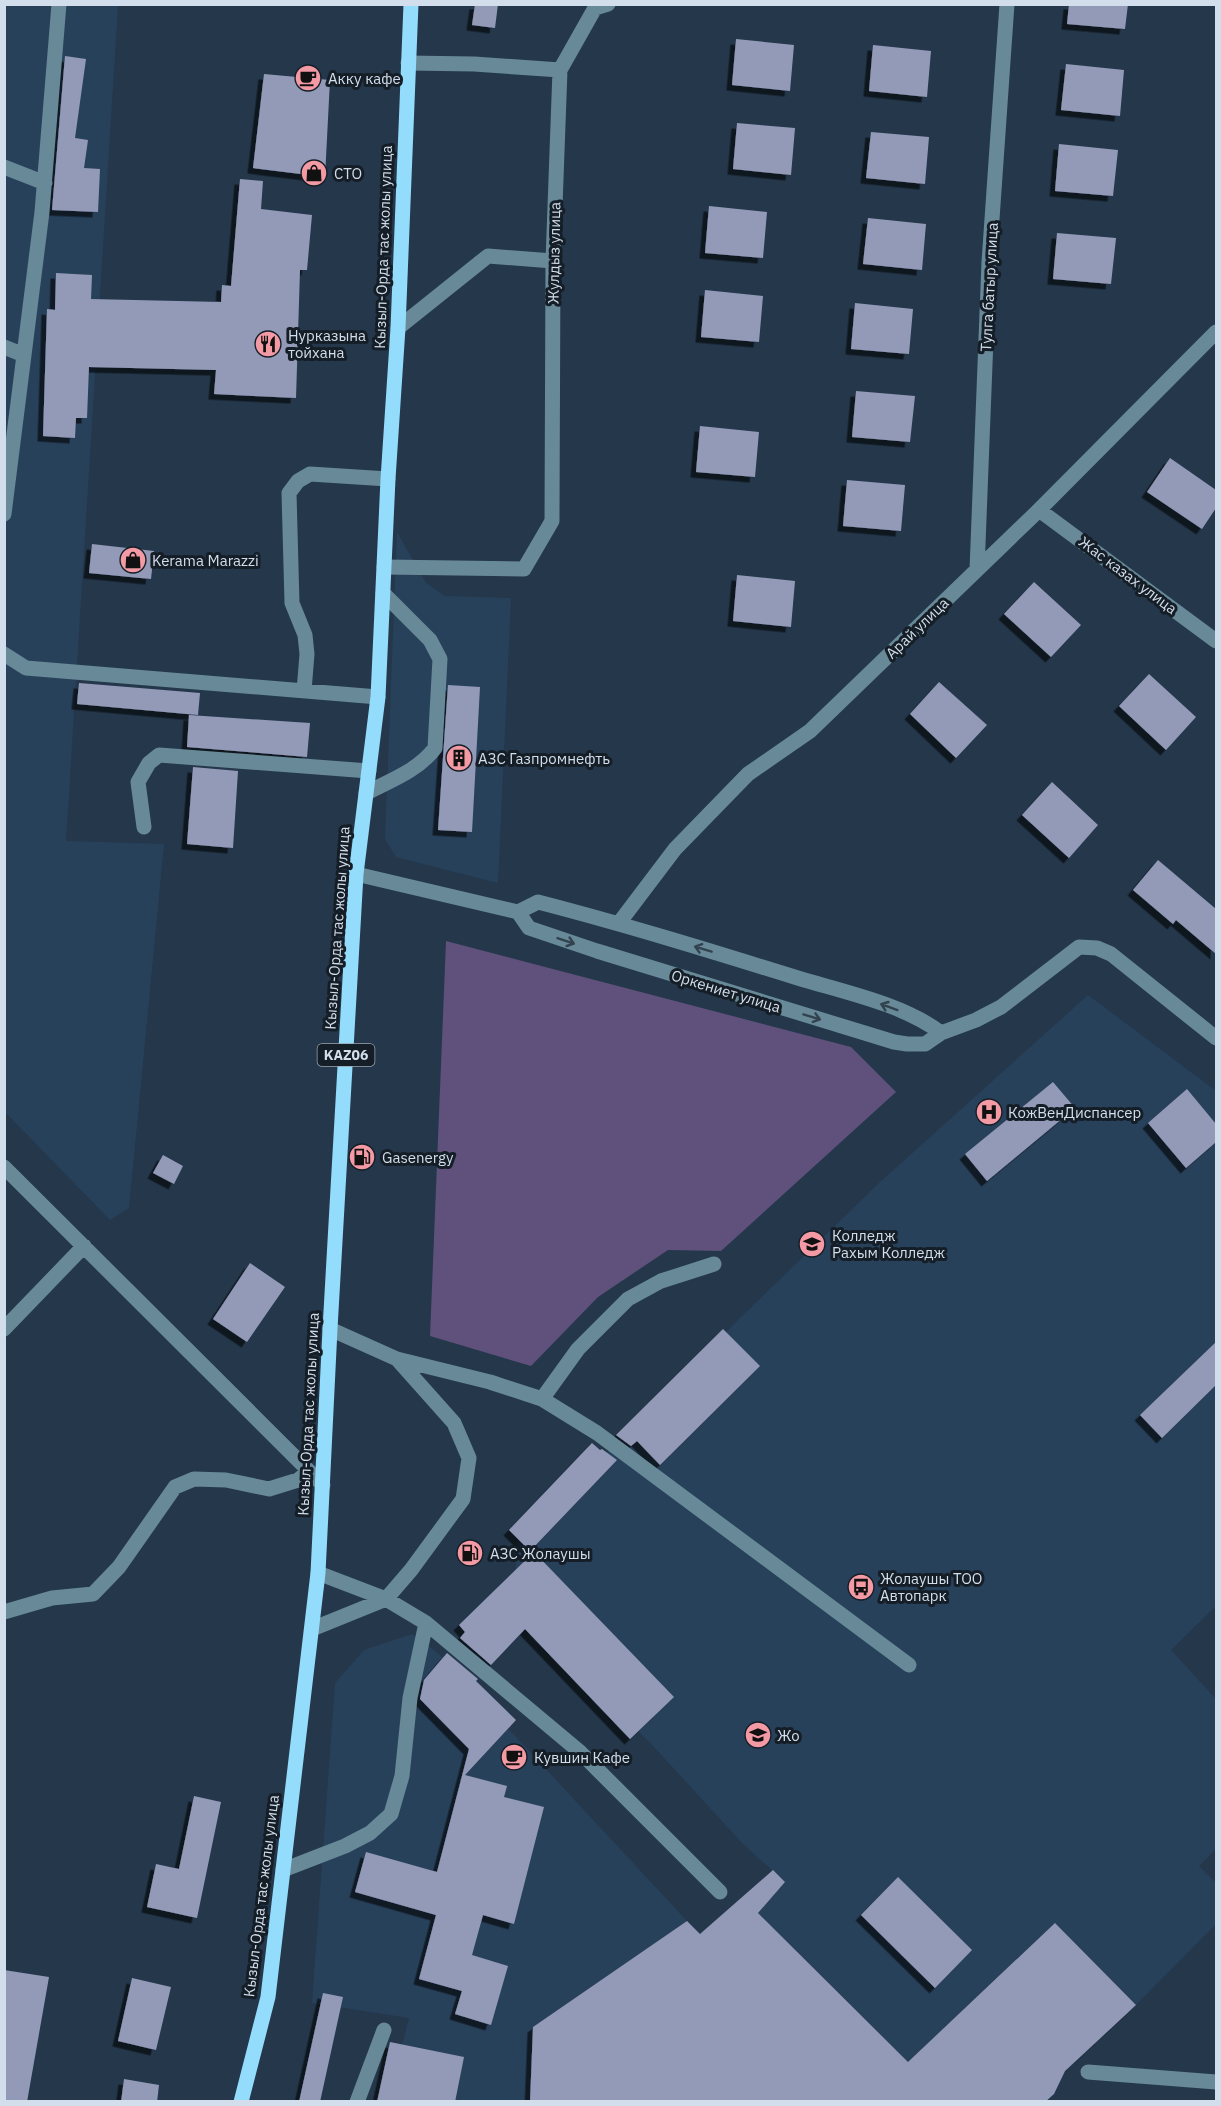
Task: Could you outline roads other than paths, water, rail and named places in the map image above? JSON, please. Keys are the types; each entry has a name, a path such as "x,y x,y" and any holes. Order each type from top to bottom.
{"main road":[{"name":"Кызыл-Орда тас жолы улица","path":"241,2102 268,1997 318,1573 356,874 378,697 388,479 398,328 411,4"}],"street":[{"path":"4,514 45,183 59,4"},
{"name":"Жулдыз улица","path":"384,567 524,569 552,521 553,261 560,70 595,8 608,4"},
{"name":"Тулга батыр улица","path":"977,570 989,262 1006,4"},
{"path":"408,63 474,64 560,70"},
{"path":"4,167 45,183"},
{"path":"398,328 488,256 553,261"},
{"name":"Арай улица","path":"619,923 675,849 748,774 810,730 1039,510 1216,332"},
{"path":"4,347 24,355"},
{"path":"304,691 307,654 305,635 292,603 288,494 298,481 310,474 388,479"},
{"name":"Жас казах улица","path":"1039,510 1216,641"},
{"path":"366,793 414,768 428,758 435,748 440,659 430,640 383,593"},
{"path":"4,654 26,668 378,697"},
{"path":"144,827 138,782 149,763 159,755 369,771"},
{"name":"Оркениет улица","path":"356,874 518,912 538,902 619,923 868,999 927,1022 941,1033"},
{"name":"Оркениет улица","path":"518,912 529,928 585,948 907,1044 925,1044 941,1033 976,1020 1001,1007 1079,947 1097,948 1111,954 1216,1038"},
{"path":"4,1167 323,1485"},
{"path":"4,1329 84,1246"},
{"path":"542,1399 578,1350 628,1299 662,1281 714,1264"},
{"path":"330,1329 397,1359 490,1382 542,1399 597,1433 909,1665"},
{"path":"312,1629 386,1599 411,1570 463,1499 469,1458 454,1423 397,1359"},
{"path":"4,1612 52,1598 93,1594 118,1567 175,1488 194,1479 226,1480 269,1489 298,1480 309,1471"},
{"path":"318,1573 386,1599 426,1623 580,1752 720,1892"},
{"path":"283,1870 353,1842 370,1833 391,1814 402,1776 410,1698 426,1623"},
{"path":"357,2102 384,2030"},
{"path":"1088,2072 1216,2082"}],"place":[{"name":"Акку кафе","path":"308,78"},
{"name":"СТО","path":"314,173"},
{"name":"Нурказына тойхана","path":"268,344"},
{"name":"Kerama Marazzi","path":"133,560"},
{"name":"АЗС Газпромнефть","path":"459,758"},
{"name":"КожВенДиспансер","path":"989,1112"},
{"name":"Gasenergy","path":"362,1157"},
{"name":"Колледж Рахым Колледж","path":"812,1244"},
{"name":"АЗС Жолаушы","path":"470,1553"},
{"name":"Жолаушы ТОО Автопарк","path":"861,1587"},
{"name":"Жо","path":"758,1735"},
{"name":"Кувшин Кафе","path":"514,1757"}]}
